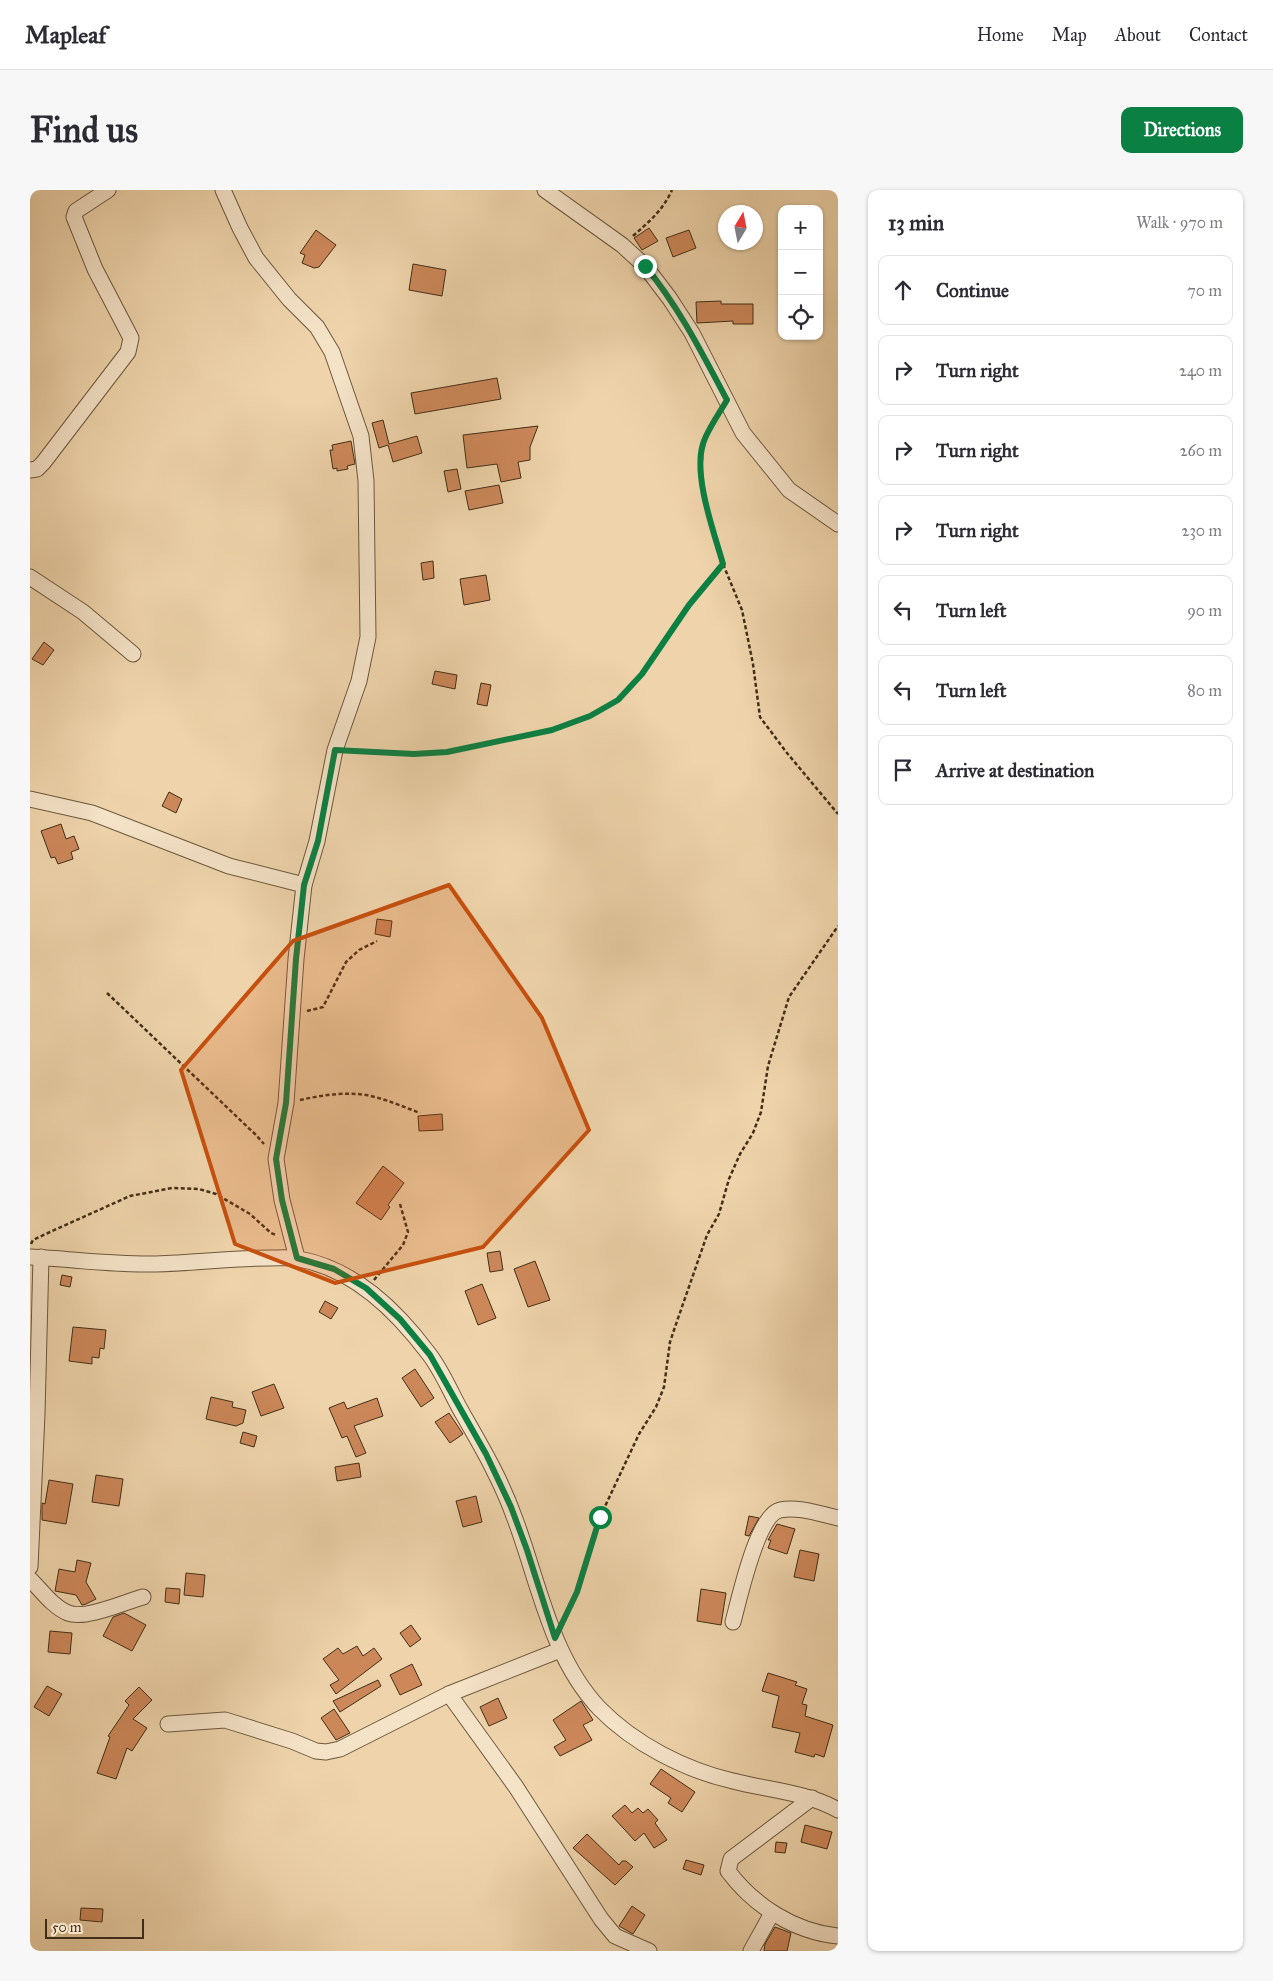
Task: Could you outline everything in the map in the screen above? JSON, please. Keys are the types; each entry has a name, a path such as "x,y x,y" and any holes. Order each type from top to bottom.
{"street":[{"path":"30,470 37,469 43,463 128,352 131,338 95,269 74,217 76,211 108,190"},
{"path":"223,190 256,258 288,299 309,318 332,352 361,436 366,481 368,637 359,681 335,750 318,841 304,885 286,1103 276,1159 282,1200 297,1258"},
{"path":"545,190 622,245 645,266 670,299 692,333 743,433 780,479 803,501 838,524"},
{"path":"30,577 83,612 133,654"},
{"path":"30,799 108,818 128,828 229,866 304,885"},
{"path":"30,1567 38,1414 35,1257 154,1264 253,1258 297,1258 334,1269 366,1288 400,1319 430,1355 486,1454 514,1516 558,1644 586,1692 600,1708 624,1731 689,1767 730,1781 812,1798 837,1806"},
{"path":"733,1622 762,1528 772,1515 778,1510 792,1509 838,1518"},
{"path":"30,1579 64,1611 74,1614 88,1613 143,1597"},
{"path":"168,1724 225,1720 292,1740 316,1751 326,1752 340,1749 449,1694 558,1644"},
{"path":"449,1694 516,1787 601,1920 615,1936 649,1951"},
{"path":"812,1798 731,1859 728,1871 735,1881 772,1913 818,1934 838,1936"},
{"path":"751,1951 772,1913"}],"path":[{"path":"622,245 656,216 666,204 672,190"},
{"path":"836,190 838,196"},
{"path":"727,400 703,444 701,474 707,511 723,564 742,610 753,664 760,717 787,753 838,814"},
{"path":"335,750 414,754 447,752 552,730 590,716 618,700 642,674 689,605 723,564"},
{"path":"558,1644 577,1592 600,1517 639,1434 656,1408 664,1387 670,1342 697,1261 718,1214 729,1179 761,1112 768,1066 790,997 838,926"},
{"path":"293,1013 314,1010 322,1006 346,962 359,950 377,941"},
{"path":"107,992 256,1135 276,1159"},
{"path":"286,1103 308,1098 360,1094 372,1096 420,1113"},
{"path":"30,1245 34,1240 50,1232 130,1196 172,1188 199,1189 216,1194 250,1214 271,1233 294,1242"},
{"path":"366,1288 402,1245 408,1232 400,1204"}],"highlighted area":[{"path":"449,885 542,1018 589,1130 483,1247 335,1283 235,1244 181,1070 293,941"}],"building":[{"path":"649,228 658,241 642,250 634,238"},
{"path":"316,230 336,245 319,267 314,268 302,263 305,255 300,253"},
{"path":"689,230 696,248 673,257 666,238"},
{"path":"413,264 446,270 442,296 409,290"},
{"path":"721,301 721,304 753,304 753,324 733,324 733,321 697,323 696,302"},
{"path":"497,378 501,399 415,414 411,393"},
{"path":"383,420 389,444 417,436 422,453 393,462 388,445 379,448 372,423"},
{"path":"538,426 530,447 530,460 518,462 521,478 501,482 497,464 467,468 463,435"},
{"path":"351,441 355,464 347,466 348,469 337,471 337,468 333,469 330,450 333,450 332,445"},
{"path":"457,469 461,489 448,492 444,471"},
{"path":"499,485 503,503 469,510 465,491"},
{"path":"433,561 434,578 423,580 421,563"},
{"path":"486,575 490,600 464,605 460,579"},
{"path":"44,642 54,650 43,665 32,659"},
{"path":"435,671 457,675 455,689 432,684"},
{"path":"481,683 491,685 487,706 477,704"},
{"path":"169,792 182,799 176,813 162,806"},
{"path":"61,824 66,839 74,836 79,849 71,852 73,859 58,864 55,857 51,858 41,831"},
{"path":"377,919 392,921 390,937 375,934"},
{"path":"442,1114 443,1130 419,1131 418,1116"},
{"path":"383,1166 404,1183 388,1205 390,1207 381,1220 356,1203"},
{"path":"500,1251 503,1270 490,1272 487,1253"},
{"path":"535,1261 550,1300 528,1307 514,1269"},
{"path":"62,1275 72,1277 70,1287 60,1285"},
{"path":"482,1284 496,1318 478,1325 465,1291"},
{"path":"325,1301 338,1308 331,1319 319,1312"},
{"path":"73,1327 106,1330 104,1349 100,1348 99,1358 92,1357 92,1364 69,1361"},
{"path":"415,1369 434,1398 421,1407 402,1378"},
{"path":"274,1384 284,1408 261,1416 252,1392"},
{"path":"211,1397 233,1402 232,1407 246,1410 243,1423 236,1426 206,1419"},
{"path":"377,1398 383,1416 354,1426 366,1453 356,1457 347,1436 342,1438 329,1408 344,1402 347,1409"},
{"path":"449,1413 463,1434 450,1443 435,1422"},
{"path":"243,1432 257,1436 254,1447 240,1443"},
{"path":"359,1463 361,1477 337,1481 335,1467"},
{"path":"96,1475 123,1479 119,1506 92,1502"},
{"path":"49,1480 73,1484 66,1524 42,1520 42,1503 45,1504"},
{"path":"476,1496 482,1522 463,1527 456,1501"},
{"path":"749,1516 759,1518 749,1536 745,1535"},
{"path":"777,1524 795,1529 787,1554 768,1548 771,1540 768,1540"},
{"path":"800,1550 819,1554 814,1581 794,1577"},
{"path":"77,1560 91,1563 86,1582 96,1599 82,1605 76,1595 55,1591 59,1569 75,1572"},
{"path":"186,1573 205,1575 203,1597 184,1595"},
{"path":"166,1588 180,1589 179,1604 165,1602"},
{"path":"701,1589 726,1593 721,1625 697,1621"},
{"path":"124,1613 146,1625 132,1651 103,1636 113,1617"},
{"path":"411,1625 421,1639 410,1647 400,1633"},
{"path":"50,1631 72,1633 70,1654 48,1652"},
{"path":"357,1646 363,1656 374,1648 382,1659 336,1694 330,1685 339,1680 323,1659 338,1648 343,1654"},
{"path":"412,1664 422,1685 400,1695 390,1675"},
{"path":"768,1673 797,1682 795,1685 807,1689 802,1704 807,1705 805,1716 833,1725 824,1757 815,1754 814,1757 795,1752 800,1733 772,1727 779,1696 762,1691"},
{"path":"378,1680 381,1686 340,1712 333,1701"},
{"path":"47,1686 62,1694 49,1716 34,1707"},
{"path":"139,1687 152,1700 133,1719 147,1728 132,1751 127,1748 116,1779 97,1773 110,1737 108,1736 129,1705 125,1701"},
{"path":"498,1698 507,1718 489,1726 480,1707"},
{"path":"581,1701 593,1720 583,1725 592,1740 560,1756 554,1747 566,1740 553,1720"},
{"path":"334,1709 350,1733 336,1740 321,1718"},
{"path":"661,1769 695,1792 682,1812 668,1803 671,1798 650,1784"},
{"path":"625,1805 632,1813 638,1808 643,1813 648,1809 658,1820 655,1823 667,1840 654,1848 644,1833 635,1841 612,1816"},
{"path":"805,1825 832,1832 827,1849 801,1842"},
{"path":"587,1834 619,1865 622,1861 626,1861 633,1867 615,1885 573,1848"},
{"path":"776,1842 787,1843 785,1853 775,1852"},
{"path":"686,1860 704,1865 701,1875 683,1869"},
{"path":"632,1906 645,1915 633,1934 619,1926"},
{"path":"81,1908 103,1909 102,1922 80,1920"},
{"path":"775,1927 791,1933 787,1951 764,1951 765,1944"}],"route":[{"path":"600,1517 577,1592 555,1638 511,1507 486,1454 430,1355 400,1319 366,1288 334,1269 297,1258 282,1200 276,1159 286,1103 296,959 304,885 318,841 335,750 414,754 447,752 552,730 590,716 618,700 642,674 689,605 723,564 707,511 701,474 703,444 727,400 692,333 670,299 645,266"}]}
